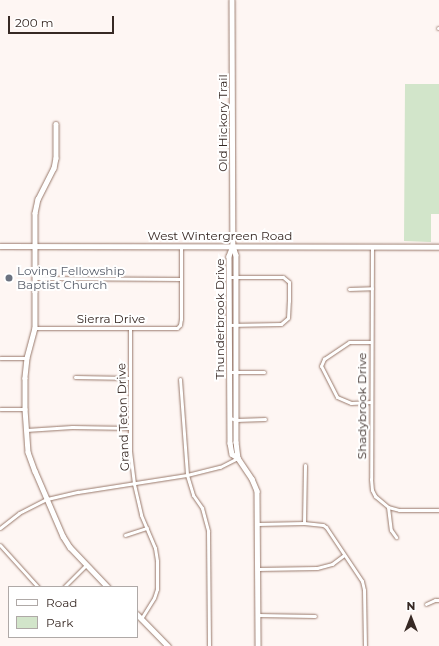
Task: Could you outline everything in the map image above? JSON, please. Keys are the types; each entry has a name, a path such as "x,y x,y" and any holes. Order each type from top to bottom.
{"street":[{"name":"Old Hickory Trail","path":"232,0 233,246"},
{"path":"56,124 56,158 54,168 38,198 35,213 35,328 27,358 25,409 28,452 63,536 70,547 107,586"},
{"name":"West Wintergreen Road","path":"0,246 439,247"},
{"path":"35,278 181,279 181,246"},
{"name":"Thunderbrook Drive","path":"233,246 236,256 236,420 238,458"},
{"name":"Thunderbrook Drive","path":"233,246 229,256 228,325 230,372 230,443 232,454 238,458 252,479 256,488 258,524 258,646"},
{"name":"Shadybrook Drive","path":"372,247 371,479 372,490 375,496 388,507"},
{"path":"228,325 281,324 288,318 289,301 289,282 283,277 229,277"},
{"name":"Sierra Drive","path":"35,328 177,328 180,325 181,319 181,279"},
{"path":"349,289 372,288"},
{"name":"Grand Teton Drive","path":"130,328 130,428 134,484 141,515 156,555 157,589 154,598 141,619"},
{"path":"371,342 349,342 324,359 321,366 337,397 351,403 371,402"},
{"path":"0,358 27,358"},
{"path":"230,372 264,372"},
{"path":"75,378 130,378"},
{"path":"180,380 187,475 193,495 202,508 208,531 209,646"},
{"path":"0,408 25,409"},
{"path":"230,418 236,420 265,419"},
{"path":"26,430 92,427 130,428"},
{"path":"0,528 19,513 47,499 78,492 187,475 220,467 238,458"},
{"path":"304,523 305,465"},
{"path":"396,537 391,530 388,507 399,510 439,510"},
{"path":"258,524 304,523 323,525 326,528 362,581 364,590 365,646"},
{"path":"125,535 147,528"},
{"path":"0,544 37,586"},
{"path":"258,569 317,568 332,564 344,555"},
{"path":"65,586 86,565"},
{"path":"426,604 434,600 439,600"},
{"path":"138,615 168,646"},
{"path":"258,615 315,616"}],"green space":[{"path":"405,84 439,84 439,214 431,214 431,242 404,241"}],"place":[{"name":"Loving Fellowship Baptist Church","path":"9,278"}]}
